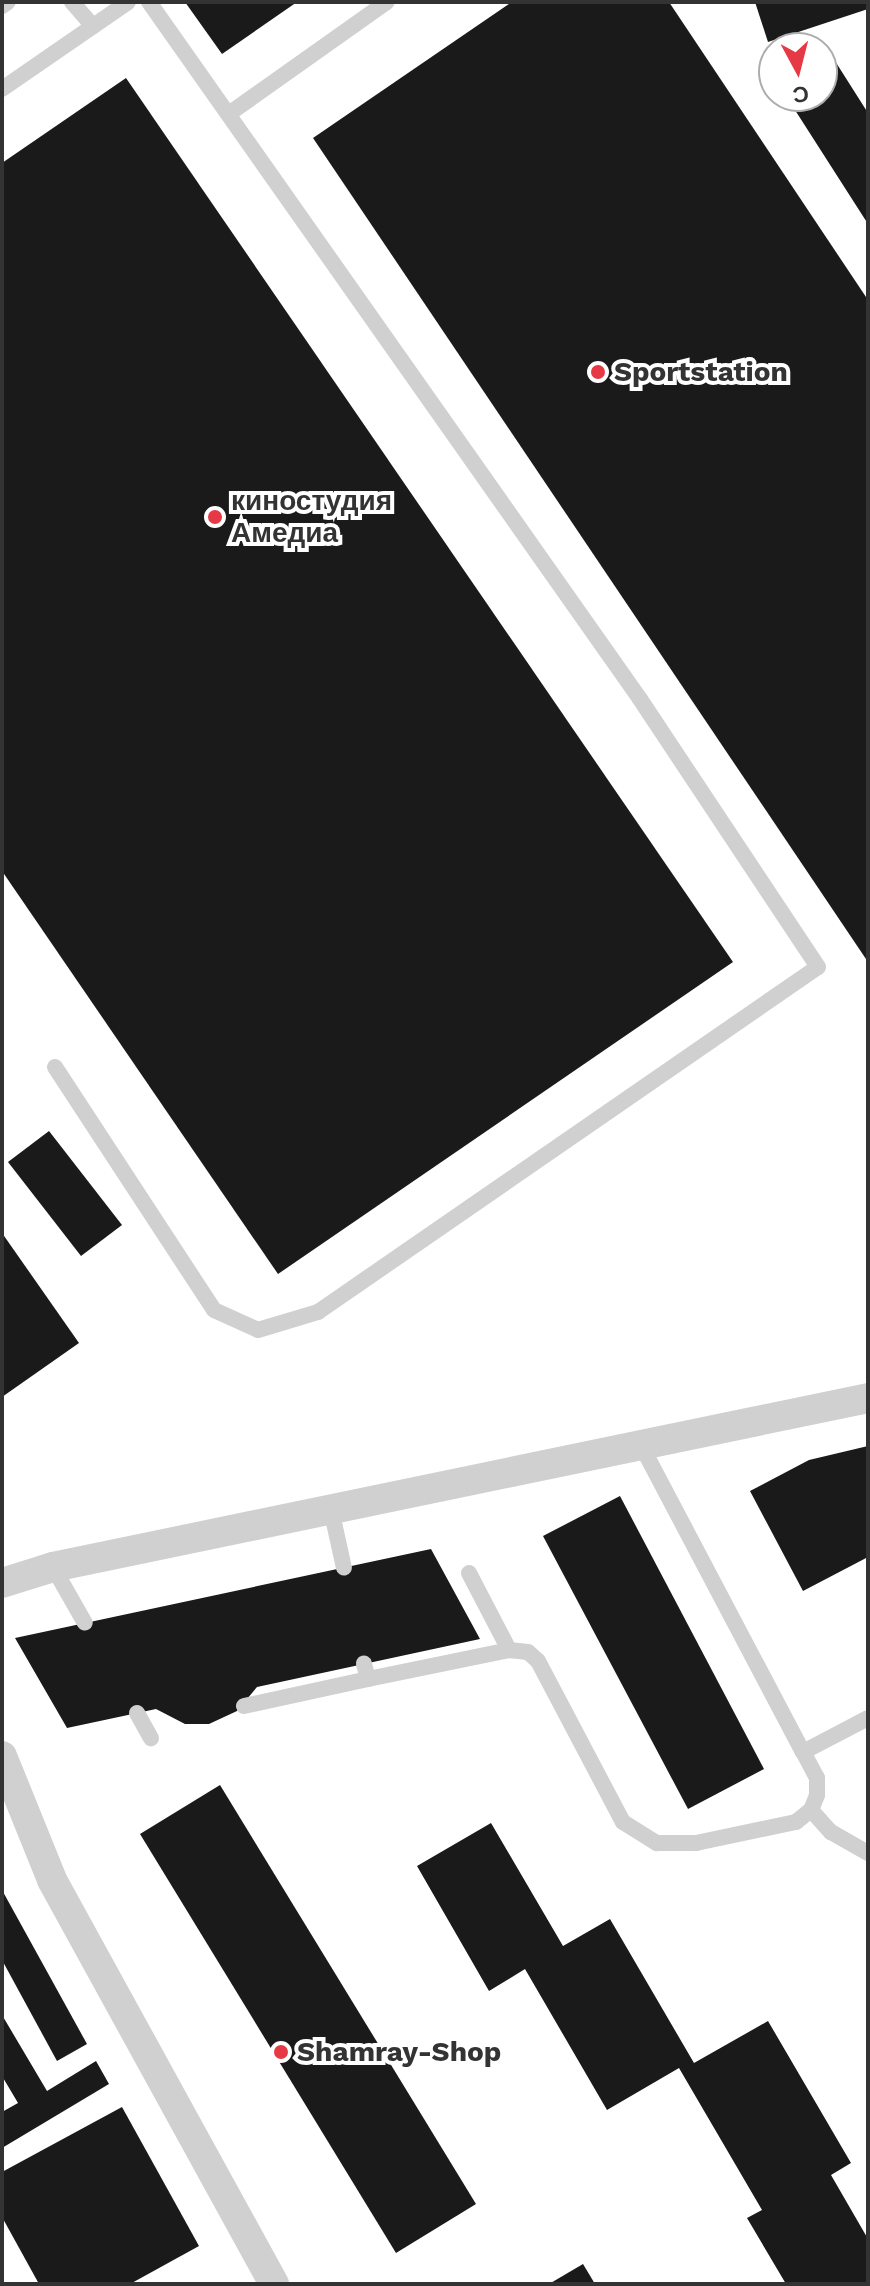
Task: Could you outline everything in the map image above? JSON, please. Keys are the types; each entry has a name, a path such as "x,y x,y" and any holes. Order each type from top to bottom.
{"street":[{"path":"2,1583 53,1567 868,1398"},
{"path":"2,1756 52,1880 274,2284"}],"lane":[{"path":"2,6 8,2"},
{"path":"72,2 93,26"},
{"path":"2,89 128,2"},
{"path":"55,1067 214,1310 258,1330 318,1312 818,967 640,699 149,2"},
{"path":"230,113 387,2"},
{"path":"244,1706 366,1672 509,1650 528,1652 538,1661 623,1822 643,1837 673,1845 696,1843 784,1825 811,1810 817,1795 817,1778 641,1445"},
{"path":"331,1509 344,1568"},
{"path":"53,1567 85,1623"},
{"path":"469,1573 509,1650"},
{"path":"137,1713 151,1738"},
{"path":"803,1752 838,1726 868,1718"},
{"path":"811,1810 838,1837 868,1853"}],"building":[{"path":"185,2 297,2 222,54"},
{"path":"512,2 669,2 868,300 868,962 313,138"},
{"path":"755,2 868,2 868,9 798,32 765,32"},
{"path":"838,66 868,113 868,224 796,112 838,112"},
{"name":"киностудия Амедиа","path":"126,78 733,962 278,1274 2,871 2,163"},
{"path":"49,1131 122,1225 81,1256 8,1162"},
{"path":"2,1233 79,1343 2,1397"},
{"path":"868,1446 868,1557 803,1591 750,1491 809,1460"},
{"path":"620,1496 764,1769 688,1809 543,1536"},
{"path":"431,1549 480,1639 257,1687 237,1711 209,1724 185,1724 156,1709 67,1728 15,1638"},
{"path":"220,1785 476,2204 396,2253 140,1834"},
{"path":"491,1823 563,1946 610,1919 694,2063 768,2021 851,2163 831,2175 868,2239 868,2284 786,2284 747,2218 762,2210 679,2068 607,2110 525,1969 489,1991 417,1866"},
{"path":"2,1890 87,2044 57,2061 2,1960"},
{"path":"2,2015 47,2091 96,2061 109,2084 2,2148 2,2112 18,2103 2,2076"},
{"path":"122,2107 199,2246 130,2284 39,2284 2,2217 2,2172"},
{"path":"583,2264 595,2284 549,2284"}],"place":[{"name":"Sportstation","path":"598,372"},
{"name":"киностудия Амедиа","path":"215,517"},
{"name":"Shamray-Shop","path":"281,2052"}]}
